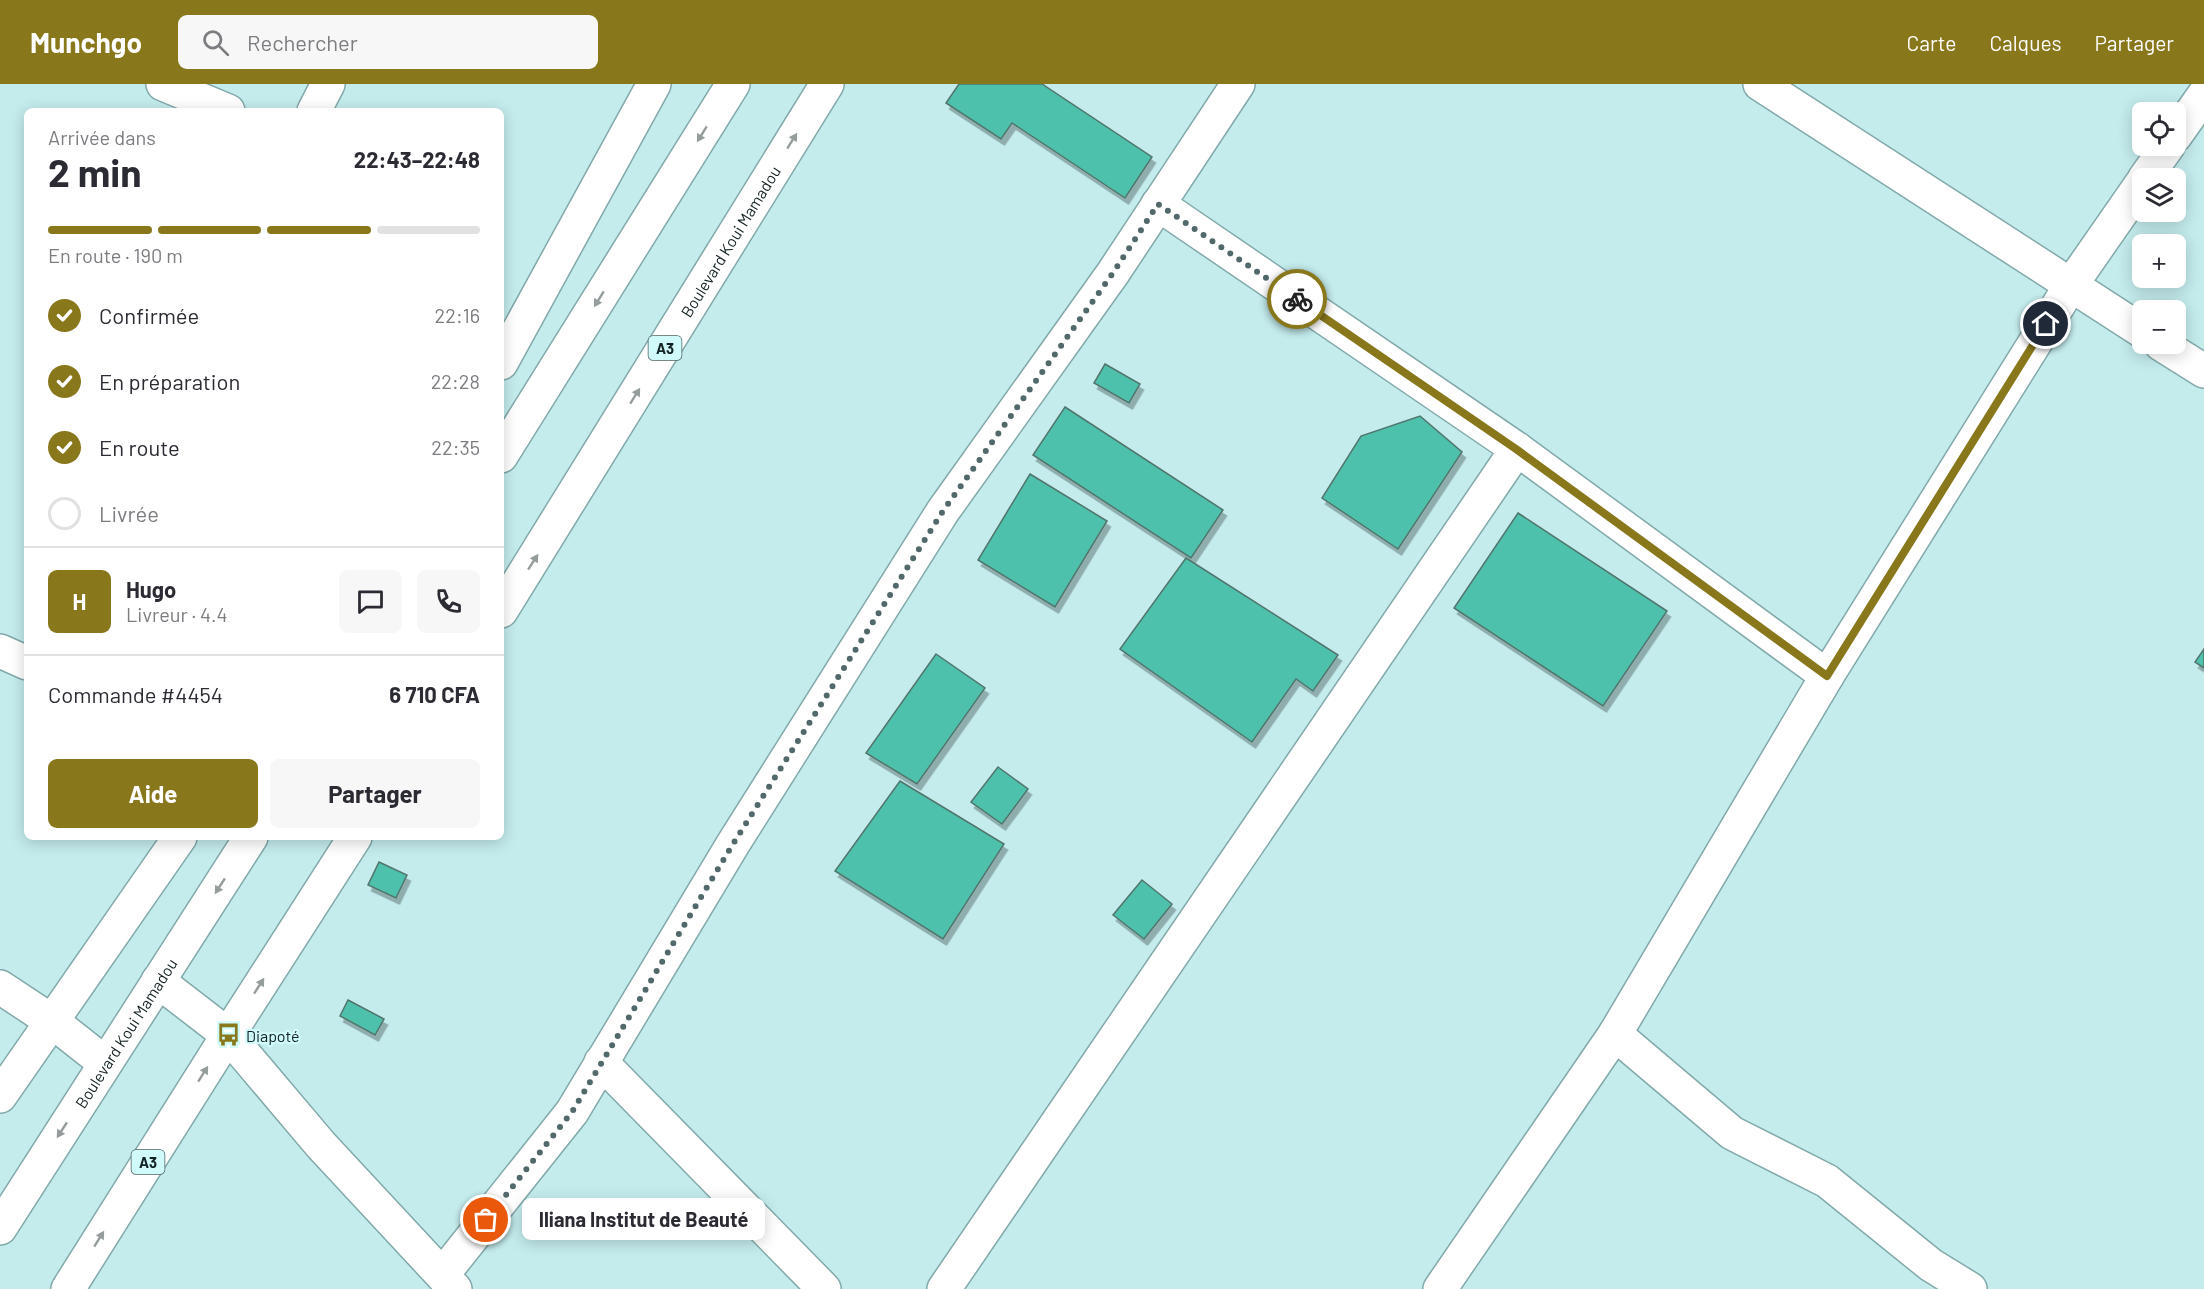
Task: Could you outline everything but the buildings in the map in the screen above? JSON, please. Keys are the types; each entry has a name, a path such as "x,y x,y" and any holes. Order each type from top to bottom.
{"street":[{"path":"163,84 221,108"},
{"path":"316,108 328,84"},
{"path":"504,358 654,84"},
{"path":"504,447 733,84"},
{"name":"Boulevard Koui Mamadou","path":"504,606 827,84"},
{"path":"158,981 228,1035 321,1145 449,1282 572,1112 733,844 943,511 1113,273 1238,84"},
{"path":"1760,84 2132,325"},
{"path":"2186,120 2204,95"},
{"path":"1440,1289 1615,1034 1827,676 2070,285 2132,197"},
{"path":"1158,204 1516,449 1827,676"},
{"path":"2177,354 2204,371"},
{"path":"944,1289 1516,449"},
{"path":"0,651 24,662"},
{"path":"0,1096 178,840"},
{"name":"Boulevard Koui Mamadou","path":"0,1228 249,840"},
{"name":"A3","path":"68,1289 354,840"},
{"path":"0,987 53,1022 105,1064"},
{"path":"1615,1034 1732,1133 1827,1181 1931,1265 1970,1289"},
{"path":"601,1062 824,1289"}],"way so far":[{"path":"486,1220 572,1112 733,844 943,511 1113,273 1158,204 1297,299"}],"place":[{"name":"Diapoté","path":"228,1035"},
{"name":"Iliana Institut de Beauté","path":"486,1220"}],"route":[{"path":"1297,299 1516,449 1827,676 2046,324"}]}
